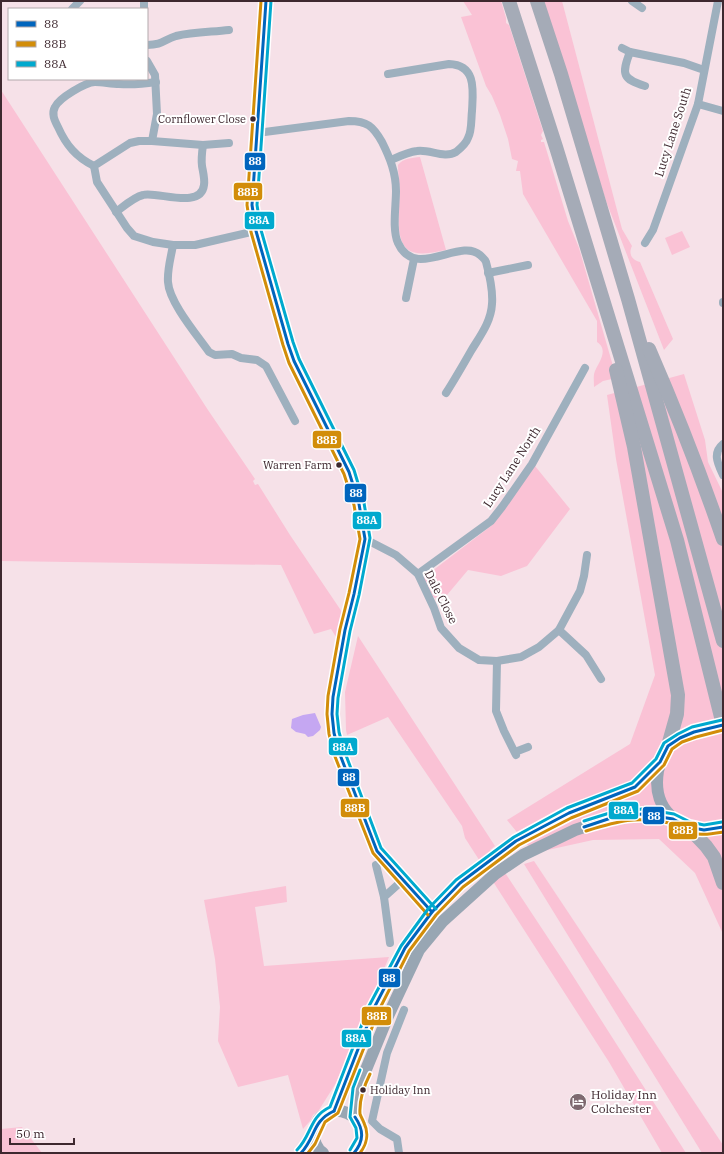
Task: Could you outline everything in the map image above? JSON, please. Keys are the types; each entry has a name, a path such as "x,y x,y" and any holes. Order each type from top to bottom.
{"highway":[{"path":"509,1 599,285 677,540 723,725"},
{"path":"537,1 561,74 628,299 723,640"},
{"path":"599,285 634,447 678,695 677,714 668,746"},
{"path":"628,299 663,382 723,539"},
{"path":"688,827 714,857 723,883"}],"main road":[{"path":"673,819 666,810 658,789 660,762 668,746 680,738 694,732 723,725"},
{"path":"334,1111 374,1008 405,948 432,912 460,883 516,841 569,813 635,787 660,762"},
{"path":"355,1117 358,1089 388,1016 419,950 443,922 495,874 523,855 575,830 618,816 643,814 673,819 688,827 704,830 719,828"},
{"path":"302,1153 314,1136 316,1126 320,1118 327,1113 334,1111 347,1112 355,1117 360,1124 362,1140 359,1148 354,1153"},
{"path":"314,1136 316,1144 323,1153"}],"street":[{"path":"266,1 252,205 256,231 294,361 342,454 359,504 365,539 345,630 333,697 332,714 334,733 339,752 377,851 432,912"},
{"path":"632,1 642,8"},
{"name":"Lucy Lane South","path":"645,244 653,230 698,104 718,1"},
{"path":"148,45 158,45 174,37 182,35 229,30"},
{"path":"622,48 630,52 684,63 704,70"},
{"path":"630,52 624,66 625,75 630,81 645,86"},
{"path":"148,63 155,75 156,82 157,114 152,141"},
{"path":"388,74 449,64 458,64 465,69 471,78 473,92 469,137 458,150 453,154 444,155 419,151 404,154 391,160"},
{"path":"156,82 139,85 94,82 86,84 60,100 54,108 54,119 60,131 77,156 94,166 97,182 116,212 134,236 153,242 173,245 195,245 256,231"},
{"path":"698,104 723,111"},
{"path":"257,133 349,121 360,121 368,124 378,135 391,160 396,189 395,229 400,249 407,255 414,258 423,259 468,251 478,253 485,260 492,304 490,316 485,329 446,393"},
{"path":"94,166 130,143 152,141 203,145 229,144"},
{"path":"116,212 141,195 149,194 189,198 198,194 203,190 204,185 201,158 203,145"},
{"path":"173,245 168,270 168,283 171,297 209,352 215,355 232,354 241,358 258,360 266,366 295,421"},
{"path":"406,298 414,258"},
{"path":"488,273 528,265"},
{"name":"Lucy Lane North","path":"418,574 491,521 532,464 585,368"},
{"path":"723,444 717,451 716,458 723,475"},
{"name":"Dale Close","path":"365,539 396,555 418,574 434,608 441,628 459,648 479,660 497,661 521,656 539,647 559,630 580,591 587,555"},
{"path":"559,630 586,655 601,679"},
{"path":"497,661 496,711 504,731 516,753 528,747"},
{"path":"376,865 384,897 390,943"},
{"path":"384,897 403,880"},
{"path":"399,1153 397,1139 380,1129 372,1121 387,1053 404,1010"}],"shaded area":[{"path":"463,1 501,1 506,23 509,25 543,131 541,135 543,139 541,142 544,142 568,221 579,248 613,366 609,368 612,379 603,381 594,387 594,373 601,360 603,352 601,345 597,342 597,321 523,194 520,171 516,171 518,161 512,159 508,139 500,115 486,86 461,17 472,15"},
{"path":"542,1 562,1 622,229 632,246 630,252 632,256 635,260 640,262 673,339 664,350 606,201"},
{"path":"1,90 208,410 255,479 253,481 255,485 258,484 290,535 342,612 336,637 331,629 314,634 281,565 1,561"},
{"path":"420,157 446,250 418,253 410,251 401,239 399,231 400,189 398,165 405,160"},
{"path":"682,231 690,247 672,255 665,238"},
{"path":"684,374 705,440 708,462 723,493 723,934 695,873 659,839 593,840 534,853 507,820 630,744 655,675 616,459 607,395"},
{"path":"535,466 570,509 527,566 501,576 468,570 447,595 434,598 423,578 491,526"},
{"path":"358,636 495,846 490,850 566,965 686,1153 662,1153 609,1062 465,838 462,826 388,717 347,735 345,692"},
{"path":"315,713 321,727 320,730 313,736 308,737 305,734 296,732 291,728 292,719"},
{"path":"534,861 723,1145 723,1153 702,1153 524,864"},
{"path":"286,886 287,902 255,907 264,966 389,957 336,1083 319,1110 313,1115 303,1129 288,1075 238,1087 218,1041 220,1007 215,959 204,900"},
{"path":"22,1127 42,1153 1,1153 1,1129"}],"transit line":[{"name":"88B","path":"261,1 247,205 251,232 289,363 344,474 354,505 360,539 340,629 328,696 327,714 329,734 334,754 373,853 428,915"},
{"name":"88","path":"266,1 252,205 256,231 294,361 349,472 359,504 365,539 345,630 333,697 332,714 334,733 339,752 377,851 432,912"},
{"name":"88A","path":"271,1 257,205 261,230 299,359 354,470 364,503 370,538 359,595 350,631 338,698 337,714 339,732 344,750 381,848 436,909"},
{"name":"88A","path":"297,1150 306,1138 314,1121 323,1111 330,1107 369,1006 401,946 428,909 456,880 514,837 567,808 632,783 656,759 664,743 678,734 692,727 722,720"},
{"name":"88","path":"334,1111 374,1008 405,948 432,912 460,883 516,841 569,813 635,787 660,762 668,746 680,738 694,732 723,725"},
{"name":"88B","path":"308,1153 315,1144 325,1122 338,1113 379,1010 409,951 436,915 463,887 519,845 571,818 638,791 664,765 672,749 682,742 723,730"},
{"name":"88A","path":"584,821 616,811 643,809 674,814 690,822 704,825 722,822"},
{"name":"88","path":"584,827 617,816 643,814 673,819 688,827 704,830 723,827"},
{"name":"88B","path":"586,831 618,822 646,820 669,823 686,832 695,834 723,832"},
{"name":"88A","path":"350,1150 357,1138 356,1128 350,1117 353,1088 360,1070"},
{"name":"88B","path":"360,1153 366,1142 367,1135 366,1127 360,1114 360,1104 364,1088 370,1074"},
{"name":"88","path":"301,1153 306,1147 318,1124 327,1115 334,1111"},
{"name":"88","path":"354,1153 360,1144 362,1135 360,1126 355,1117"}],"place":[{"name":"Cornflower Close","path":"253,119"},
{"name":"Warren Farm","path":"339,465"},
{"name":"Holiday Inn","path":"363,1090"},
{"name":"Holiday Inn Colchester","path":"578,1102"}]}
